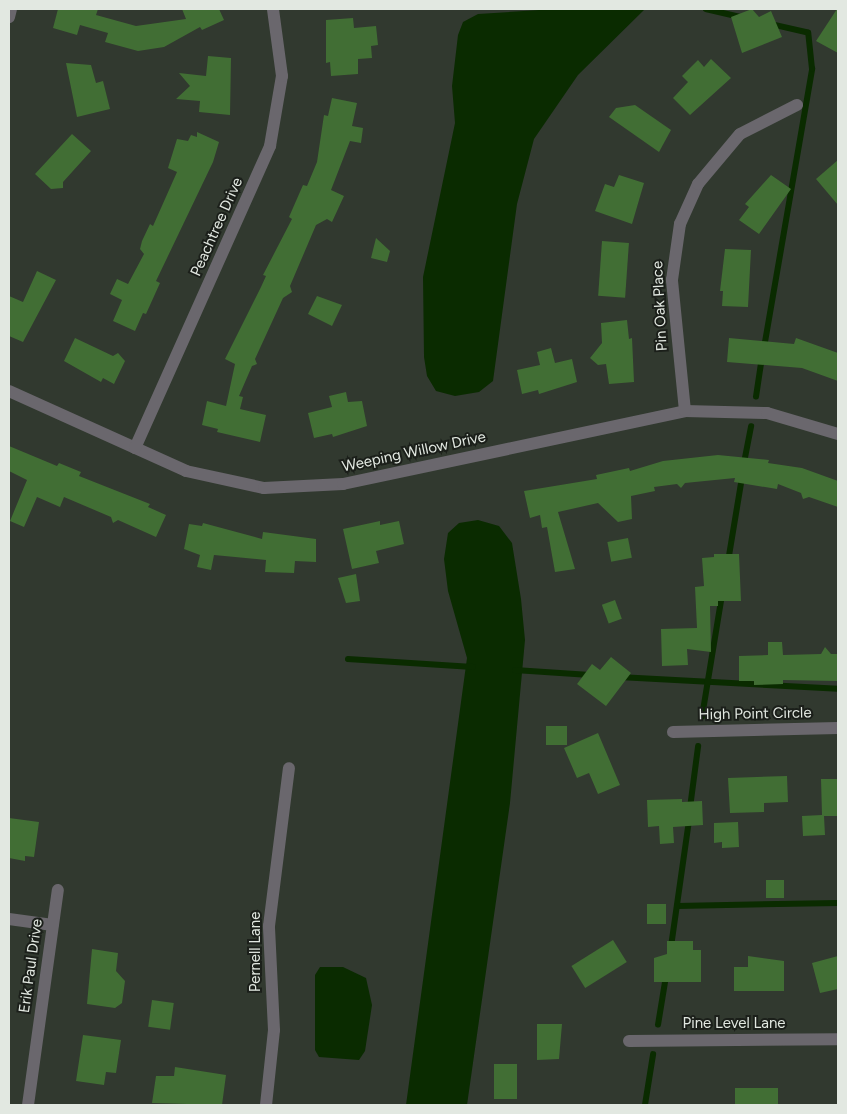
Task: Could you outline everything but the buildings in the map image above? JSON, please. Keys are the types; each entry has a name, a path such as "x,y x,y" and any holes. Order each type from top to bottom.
{"street":[{"path":"9,17 11,9"},
{"name":"Peachtree Drive","path":"135,448 270,146 282,76 273,9"},
{"name":"Pin Oak Place","path":"685,410 672,280 680,224 698,184 740,134 797,105"},
{"name":"Weeping Willow Drive","path":"9,391 186,470 230,483 302,489 343,484 685,410 768,413 838,434"},
{"name":"High Point Circle","path":"673,732 838,728"},
{"name":"Pernell Lane","path":"266,1105 274,1030 269,926 289,768"},
{"name":"Erik Paul Drive","path":"28,1105 58,890"},
{"path":"9,919 53,925"},
{"name":"Pine Level Lane","path":"629,1041 838,1039"}],"shaded area":[{"path":"555,9 645,9 578,75 534,139 517,204 493,381 479,392 455,396 436,391 427,376 424,357 423,277 455,123 452,86 458,35 463,22 478,14"},
{"path":"478,520 499,526 512,543 521,599 525,640 510,803 467,1105 406,1105 467,658 448,591 444,559 448,533 459,523"},
{"path":"320,967 343,967 366,978 372,1005 365,1051 359,1060 319,1057 315,1050 315,975"}],"waterway":[{"path":"706,9 741,17"},
{"path":"764,348 812,69 808,33 772,25"},
{"path":"756,397 762,357"},
{"path":"744,463 751,427"},
{"path":"728,562 742,477"},
{"path":"702,717 722,595"},
{"path":"348,659 473,667"},
{"path":"515,670 590,675"},
{"path":"619,677 838,689"},
{"path":"690,808 698,747"},
{"path":"671,947 689,820"},
{"path":"677,906 838,903"},
{"path":"658,1025 666,976"},
{"path":"645,1105 653,1055"}]}
